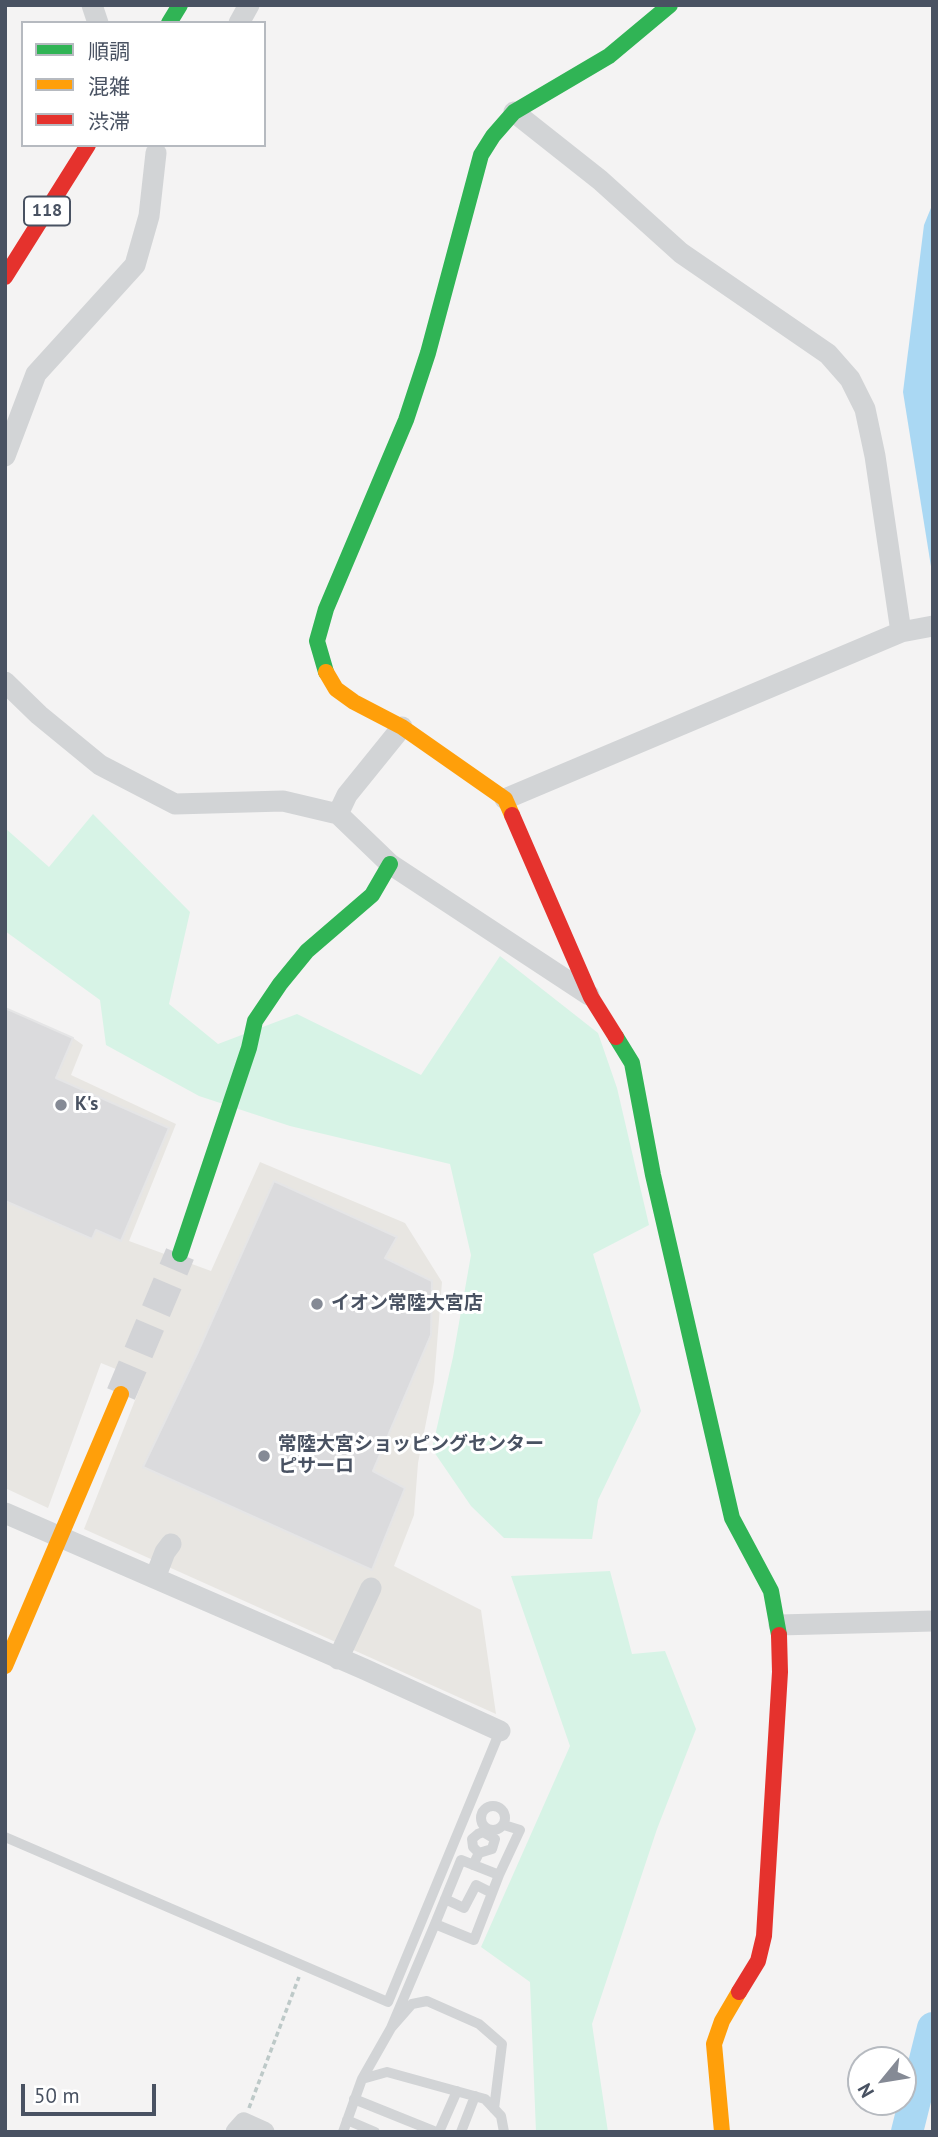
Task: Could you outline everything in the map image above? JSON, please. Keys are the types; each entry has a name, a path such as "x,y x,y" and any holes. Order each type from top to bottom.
{"main road":[{"path":"170,21 180,5"},
{"path":"670,5 610,56 514,111 481,155 428,353 406,420 326,608 317,641 324,668 337,689 354,702 402,727 505,799 591,997 632,1063 653,1175 732,1518 771,1591 779,1625 780,1672 764,1936 758,1961 722,2021 714,2043 722,2132"},
{"name":"118","path":"5,277 87,147"},
{"path":"180,1254 249,1048 255,1021 307,951 372,895 390,864"},
{"path":"5,1666 121,1394"}],"street":[{"path":"240,21 249,5"},
{"path":"514,111 600,180 681,253 828,354 850,379 865,409 876,456 901,632"},
{"path":"5,456 36,374 135,265 149,216 156,148"},
{"path":"505,799 901,632 928,627"},
{"path":"5,682 39,715 100,765 175,804 283,801 338,814 390,864 591,997"},
{"path":"338,814 347,795 402,727"},
{"path":"5,1513 500,1731"},
{"path":"155,1578 171,1544"},
{"path":"338,1659 371,1588"},
{"path":"779,1625 933,1621"},
{"path":"240,2127 264,2132"}],"lane":[{"path":"5,1837 388,2002 500,1731"},
{"path":"473,1865 479,1853 473,1847 472,1839 478,1834 488,1832 497,1830 504,1825 506,1817 503,1810 496,1806 489,1806 482,1811 481,1819 488,1832"},
{"path":"435,1924 474,1940 520,1830 504,1825"},
{"path":"342,2132 362,2080 391,2028 461,1860 499,1875"},
{"path":"445,1899 464,1908 476,1885 492,1893"},
{"path":"391,2028 412,2004 427,2001 479,2024 502,2044 494,2109"},
{"path":"362,2080 387,2072 485,2099 501,2116 504,2132"},
{"path":"354,2099 437,2132 457,2091"},
{"path":"461,2132 475,2096"},
{"path":"347,2120 375,2132"}],"path":[{"path":"240,2127 303,1966"}],"shaded area":[{"path":"5,1008 83,1045 71,1075 176,1124 129,1241 211,1271 260,1162 405,1223 442,1282 434,1382 418,1463 414,1515 394,1566 481,1610 496,1714 84,1529 143,1380 101,1363 48,1508 5,1488"}],"green space":[{"path":"93,814 190,912 169,1004 218,1044 297,1014 421,1075 500,956 598,1033 617,1088 649,1225 593,1254 641,1411 598,1500 592,1539 504,1538 471,1506 432,1449 453,1357 471,1255 450,1164 290,1126 199,1096 106,1045 100,1000 5,931 5,828 49,867"},
{"path":"610,1571 632,1654 665,1651 696,1729 657,1829 592,2024 608,2132 536,2132 530,1982 481,1947 570,1746 511,1576"}],"water":[{"path":"933,203 933,579 903,392 924,225"}],"building":[{"name":"K's","path":"5,1008 73,1038 56,1078 169,1128 121,1241 96,1230 92,1239 5,1201"},
{"path":"274,1181 397,1237 385,1258 432,1281 431,1335 373,1471 405,1488 372,1570 143,1467"}],"waterway":[{"path":"907,2132 933,2028"}],"tunnel":[{"path":"121,1394 180,1254"}],"traffic: fast":[{"path":"170,21 180,5"},
{"path":"326,672 317,641 326,609 406,420 428,353 481,155 514,112 609,56 670,5"},
{"path":"180,1254 249,1048 255,1021 307,951 372,895 390,864"},
{"path":"616,1037 632,1063 653,1175 732,1518 771,1591 779,1635"}],"traffic: slow":[{"path":"326,672 336,689 354,702 402,727 505,799 512,815"},
{"path":"5,1666 121,1394"},
{"path":"722,2132 714,2044 722,2021 739,1992"}],"traffic: jam":[{"path":"5,277 87,147"},
{"path":"512,815 591,997 616,1037"},
{"path":"739,1992 758,1961 764,1936 780,1672 779,1635"}],"place":[{"name":"K's","path":"61,1105"},
{"name":"イオン常陸大宮店","path":"317,1304"},
{"name":"常陸大宮ショッピングセンター ピサーロ","path":"264,1456"}]}
